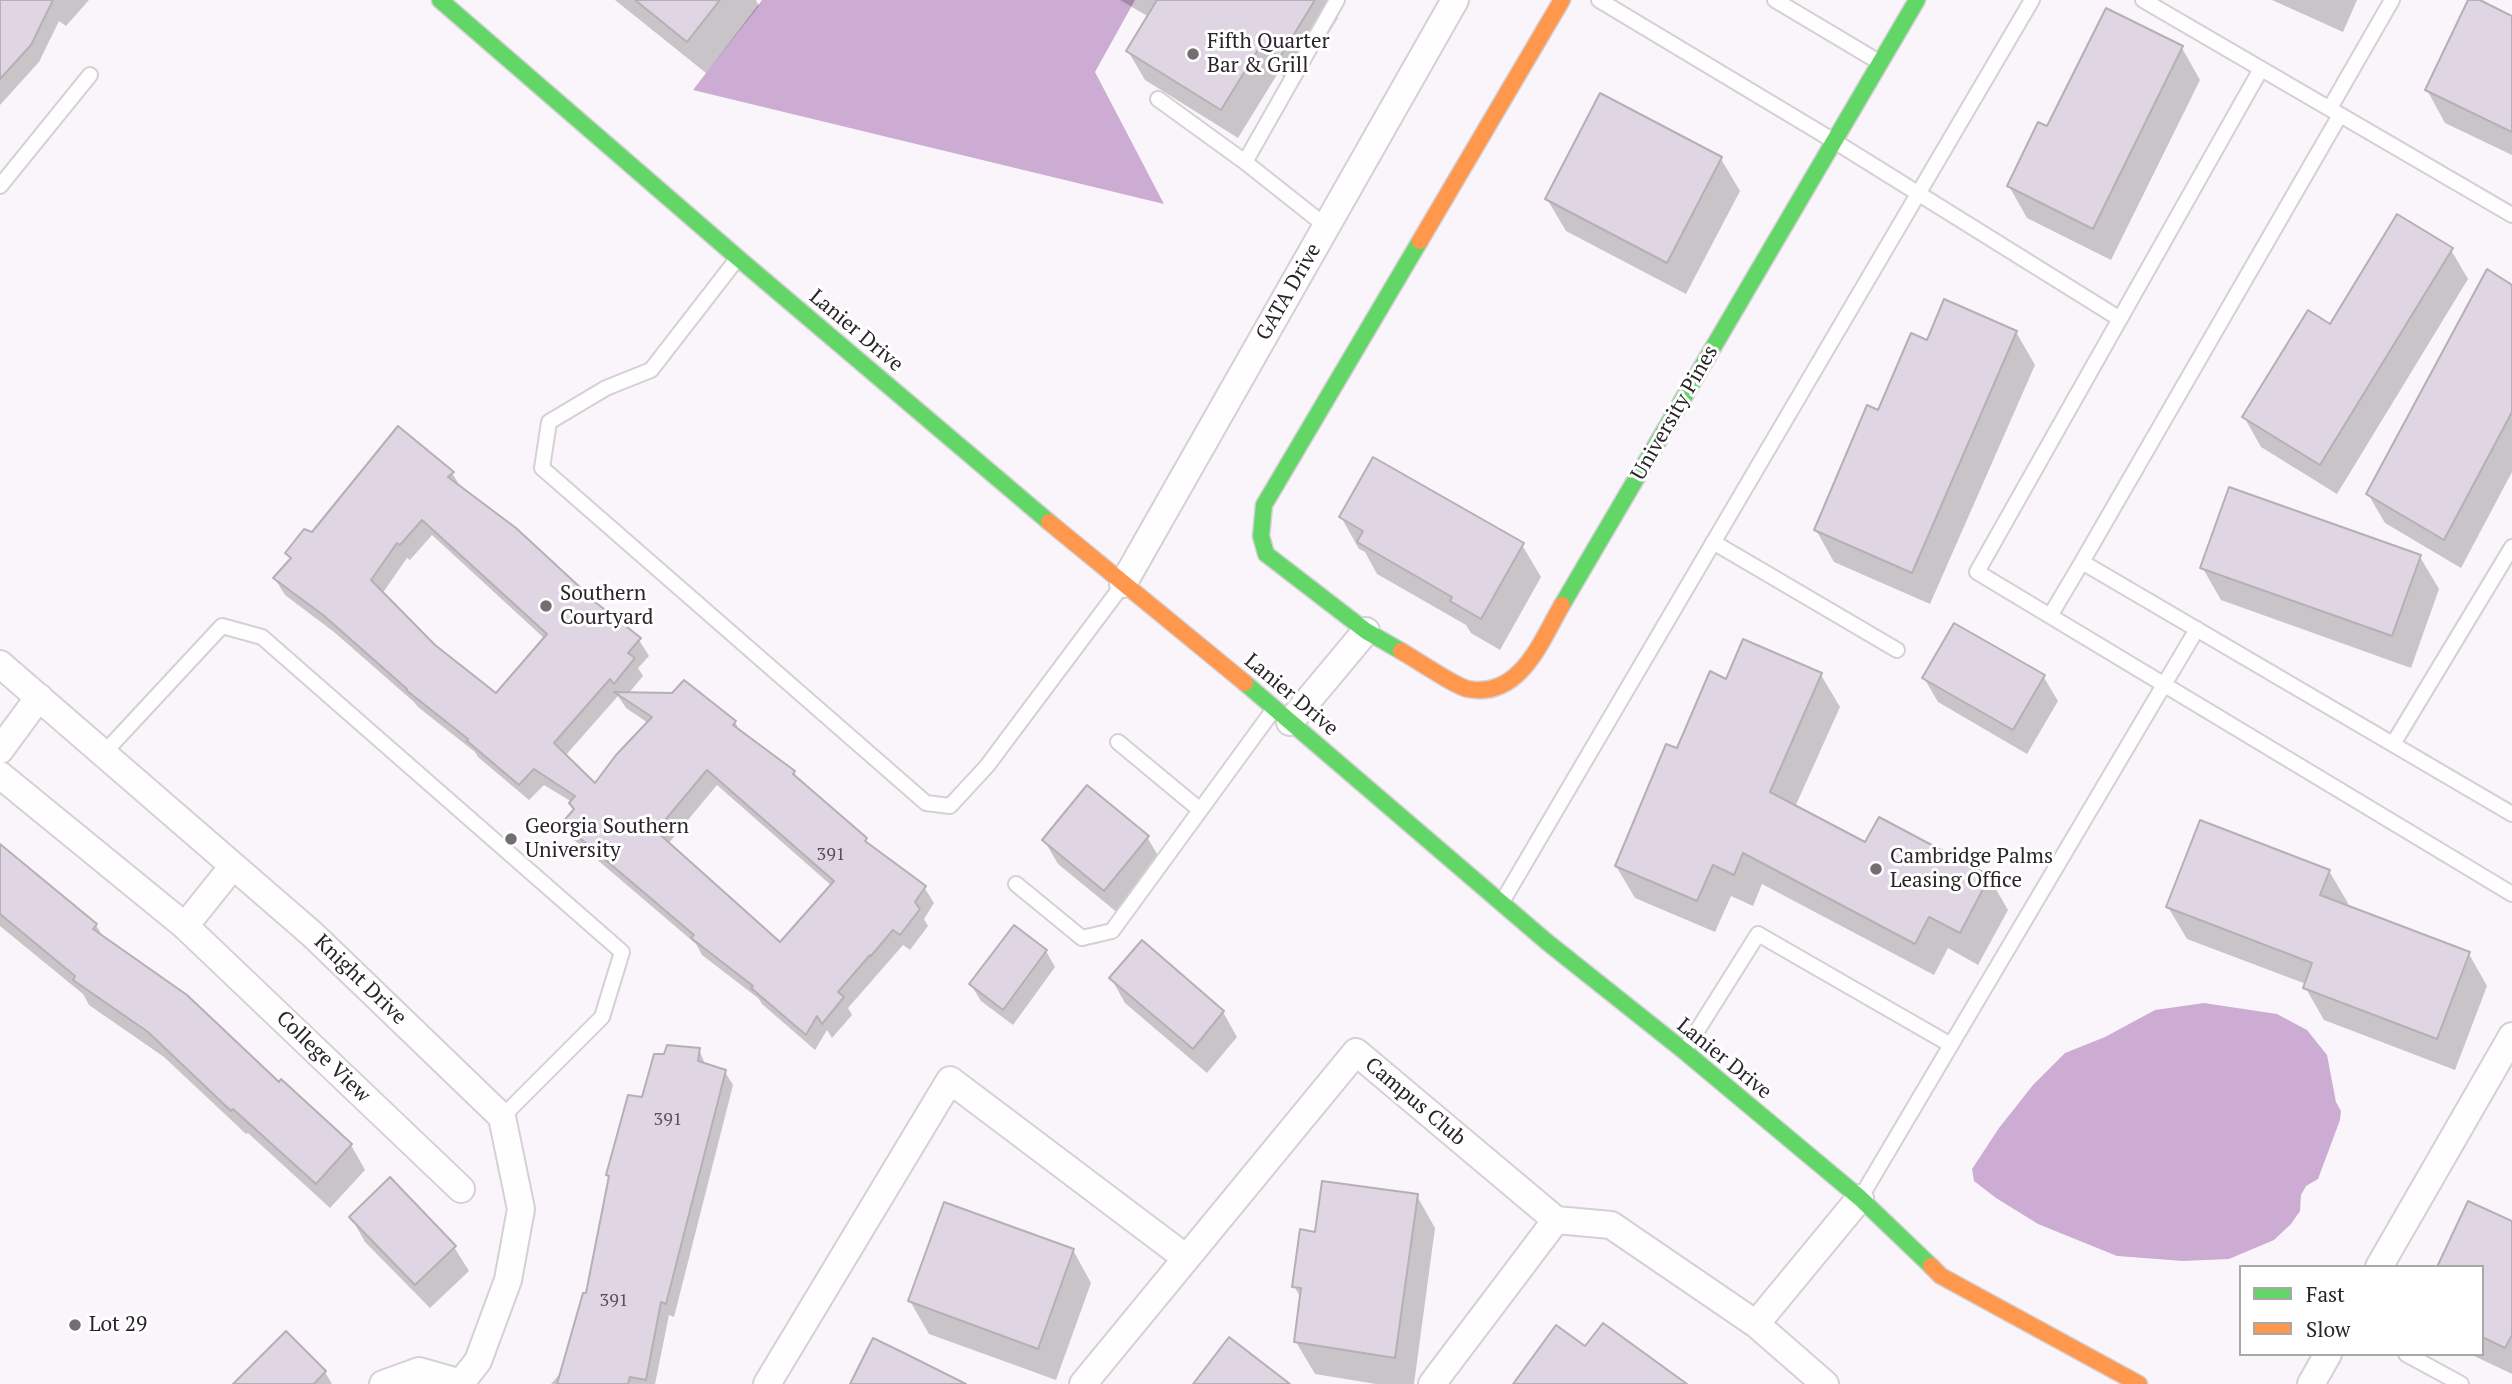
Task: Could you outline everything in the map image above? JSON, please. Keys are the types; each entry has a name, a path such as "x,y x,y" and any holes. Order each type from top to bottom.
{"street":[{"name":"Lanier Drive","path":"440,0 738,258 1282,715 1501,903 1860,1198 1941,1276 2139,1384"},
{"name":"GATA Drive","path":"1123,584 1455,0"},
{"name":"University Pines","path":"1562,0 1264,505 1261,536 1266,554 1366,631 1466,689 1497,689 1524,670 1917,0"},
{"path":"1282,715 1366,631"},
{"name":"Knight Drive","path":"0,664 312,934 502,1118"},
{"path":"0,750 39,697"},
{"name":"College View","path":"0,775 185,926 461,1188"},
{"path":"185,926 233,866"},
{"path":"2380,1265 2512,1037"},
{"name":"Campus Club","path":"1083,1384 1356,1052 1556,1220"},
{"path":"767,1384 950,1080 1186,1258"},
{"path":"383,1384 419,1371 460,1384 478,1361 508,1280 521,1209 502,1118"},
{"path":"1756,1324 1860,1198"},
{"path":"1432,1384 1556,1220 1612,1225 1756,1324 1825,1384"},
{"path":"2311,1384 2327,1356"}],"lane":[{"path":"1245,162 1337,0"},
{"path":"1599,0 1834,141 2120,319"},
{"path":"1775,0 1880,63"},
{"path":"1501,903 2032,0"},
{"path":"2143,0 2512,215"},
{"path":"2050,616 2335,112 2392,0"},
{"path":"2261,69 1977,572 2512,894"},
{"path":"0,186 90,75"},
{"path":"1158,99 1327,226"},
{"path":"738,258 651,370 606,388 549,422 542,468 926,803 950,806 987,766 1123,584"},
{"path":"1713,542 1897,650"},
{"path":"2393,744 2512,547"},
{"path":"2082,562 2512,814"},
{"path":"103,754 222,626 262,637 622,953 602,1017 502,1118"},
{"path":"1860,1198 2197,629"},
{"path":"1016,884 1082,938 1112,931 1200,810 1282,715"},
{"path":"1118,742 1200,810"},
{"path":"1684,1051 1758,934 1951,1045"},
{"path":"2410,1356 2461,1384"}],"shaded area":[{"path":"762,0 1135,0 1095,72 1164,204 693,90"},
{"path":"2204,1003 2277,1014 2307,1030 2327,1055 2336,1102 2341,1111 2340,1120 2318,1179 2306,1186 2301,1195 2300,1211 2274,1240 2229,1259 2183,1261 2117,1256 2038,1224 1974,1181 1972,1169 1999,1128 2033,1085 2065,1053 2105,1037 2155,1010"}],"building":[{"path":"0,0 53,0 31,45 0,79"},
{"path":"635,0 720,0 687,42"},
{"name":"Fifth Quarter Bar & Grill","path":"1157,0 1315,0 1280,57 1261,45 1221,110 1126,51"},
{"path":"2468,0 2480,0 2512,16 2512,132 2425,90"},
{"path":"2106,8 2183,46 2093,229 2007,186 2038,122 2047,126"},
{"path":"1600,93 1722,157 1667,263 1545,199"},
{"path":"2397,214 2453,248 2320,465 2242,417 2308,310 2330,324"},
{"path":"2487,269 2512,285 2512,412 2444,540 2366,494"},
{"path":"1944,299 2017,331 1912,573 1814,530 1867,405 1878,410 1911,333 1927,340"},
{"path":"398,426 454,472 448,477 516,528 583,590 581,591 641,638 628,653 635,658 614,684 610,679 554,743 595,783 616,755 652,717 614,692 672,693 684,680 736,721 733,725 795,771 793,774 867,838 865,841 926,886 915,902 920,909 900,935 893,930 870,955 838,992 844,997 822,1024 817,1016 806,1035 751,988 753,986 691,938 694,935 562,823 574,809 569,803 575,796 534,769 519,785 467,741 468,739 406,690 323,615 273,578 291,558 285,553 304,529 312,532","holes":["422,520 547,634 496,693 435,645 371,580 397,543 400,545","707,770 834,881 780,942 656,831"]},
{"path":"1373,457 1524,543 1481,619 1450,601 1452,597 1357,542 1363,531 1339,517"},
{"path":"2229,487 2421,555 2392,636 2200,568"},
{"path":"1954,623 2045,675 2013,730 1922,678"},
{"path":"1743,639 1822,673 1770,792 1865,842 1879,817 1990,876 1960,933 1929,917 1915,944 1743,853 1734,875 1713,865 1697,901 1615,866 1666,744 1677,748 1710,671 1726,679"},
{"path":"1087,785 1149,836 1104,891 1042,840"},
{"path":"2200,820 2330,870 2320,895 2470,952 2437,1039 2303,988 2312,963 2166,907"},
{"path":"0,844 97,924 93,929 187,995 279,1082 281,1079 352,1144 316,1184 233,1109 231,1111 148,1032 73,980 75,976 0,914"},
{"path":"1014,925 1047,950 1003,1010 969,984"},
{"path":"1142,940 1224,1011 1193,1049 1109,978"},
{"path":"667,1045 700,1048 698,1061 726,1070 666,1304 661,1302 646,1380 630,1377 628,1384 557,1384 583,1293 586,1293 609,1176 606,1175 628,1095 642,1097 654,1054 664,1054"},
{"path":"390,1177 456,1246 415,1285 349,1217"},
{"path":"1322,1181 1418,1194 1395,1358 1294,1342 1301,1288 1292,1287 1300,1229 1315,1232"},
{"path":"2468,1201 2512,1221 2512,1335 2505,1348 2484,1338 2484,1265 2438,1265"},
{"path":"944,1202 1074,1249 1038,1349 908,1301"},
{"path":"1603,1323 1687,1384 1513,1384 1556,1325 1585,1346"},
{"path":"286,1331 326,1371 314,1384 233,1384"},
{"path":"1229,1337 1290,1384 1193,1384"},
{"path":"873,1338 904,1353 966,1384 850,1384"}],"traffic: fast":[{"path":"440,0 1049,522"},
{"path":"1562,605 1917,0"},
{"path":"1401,651 1366,631 1266,554 1261,536 1264,505 1420,241"},
{"path":"1245,683 1547,942 1684,1051 1860,1198 1931,1266"}],"traffic: slow":[{"path":"1420,241 1562,0"},
{"path":"1049,522 1245,683"},
{"path":"1401,651 1462,687 1486,690 1502,685 1527,664 1562,605"},
{"path":"1931,1266 1941,1276 2139,1384"}],"place":[{"name":"Fifth Quarter Bar & Grill","path":"1193,54"},
{"name":"Southern Courtyard","path":"546,606"},
{"name":"Georgia Southern University","path":"511,839"},
{"name":"Cambridge Palms Leasing Office","path":"1876,869"},
{"name":"Lot 29","path":"75,1325"}]}
